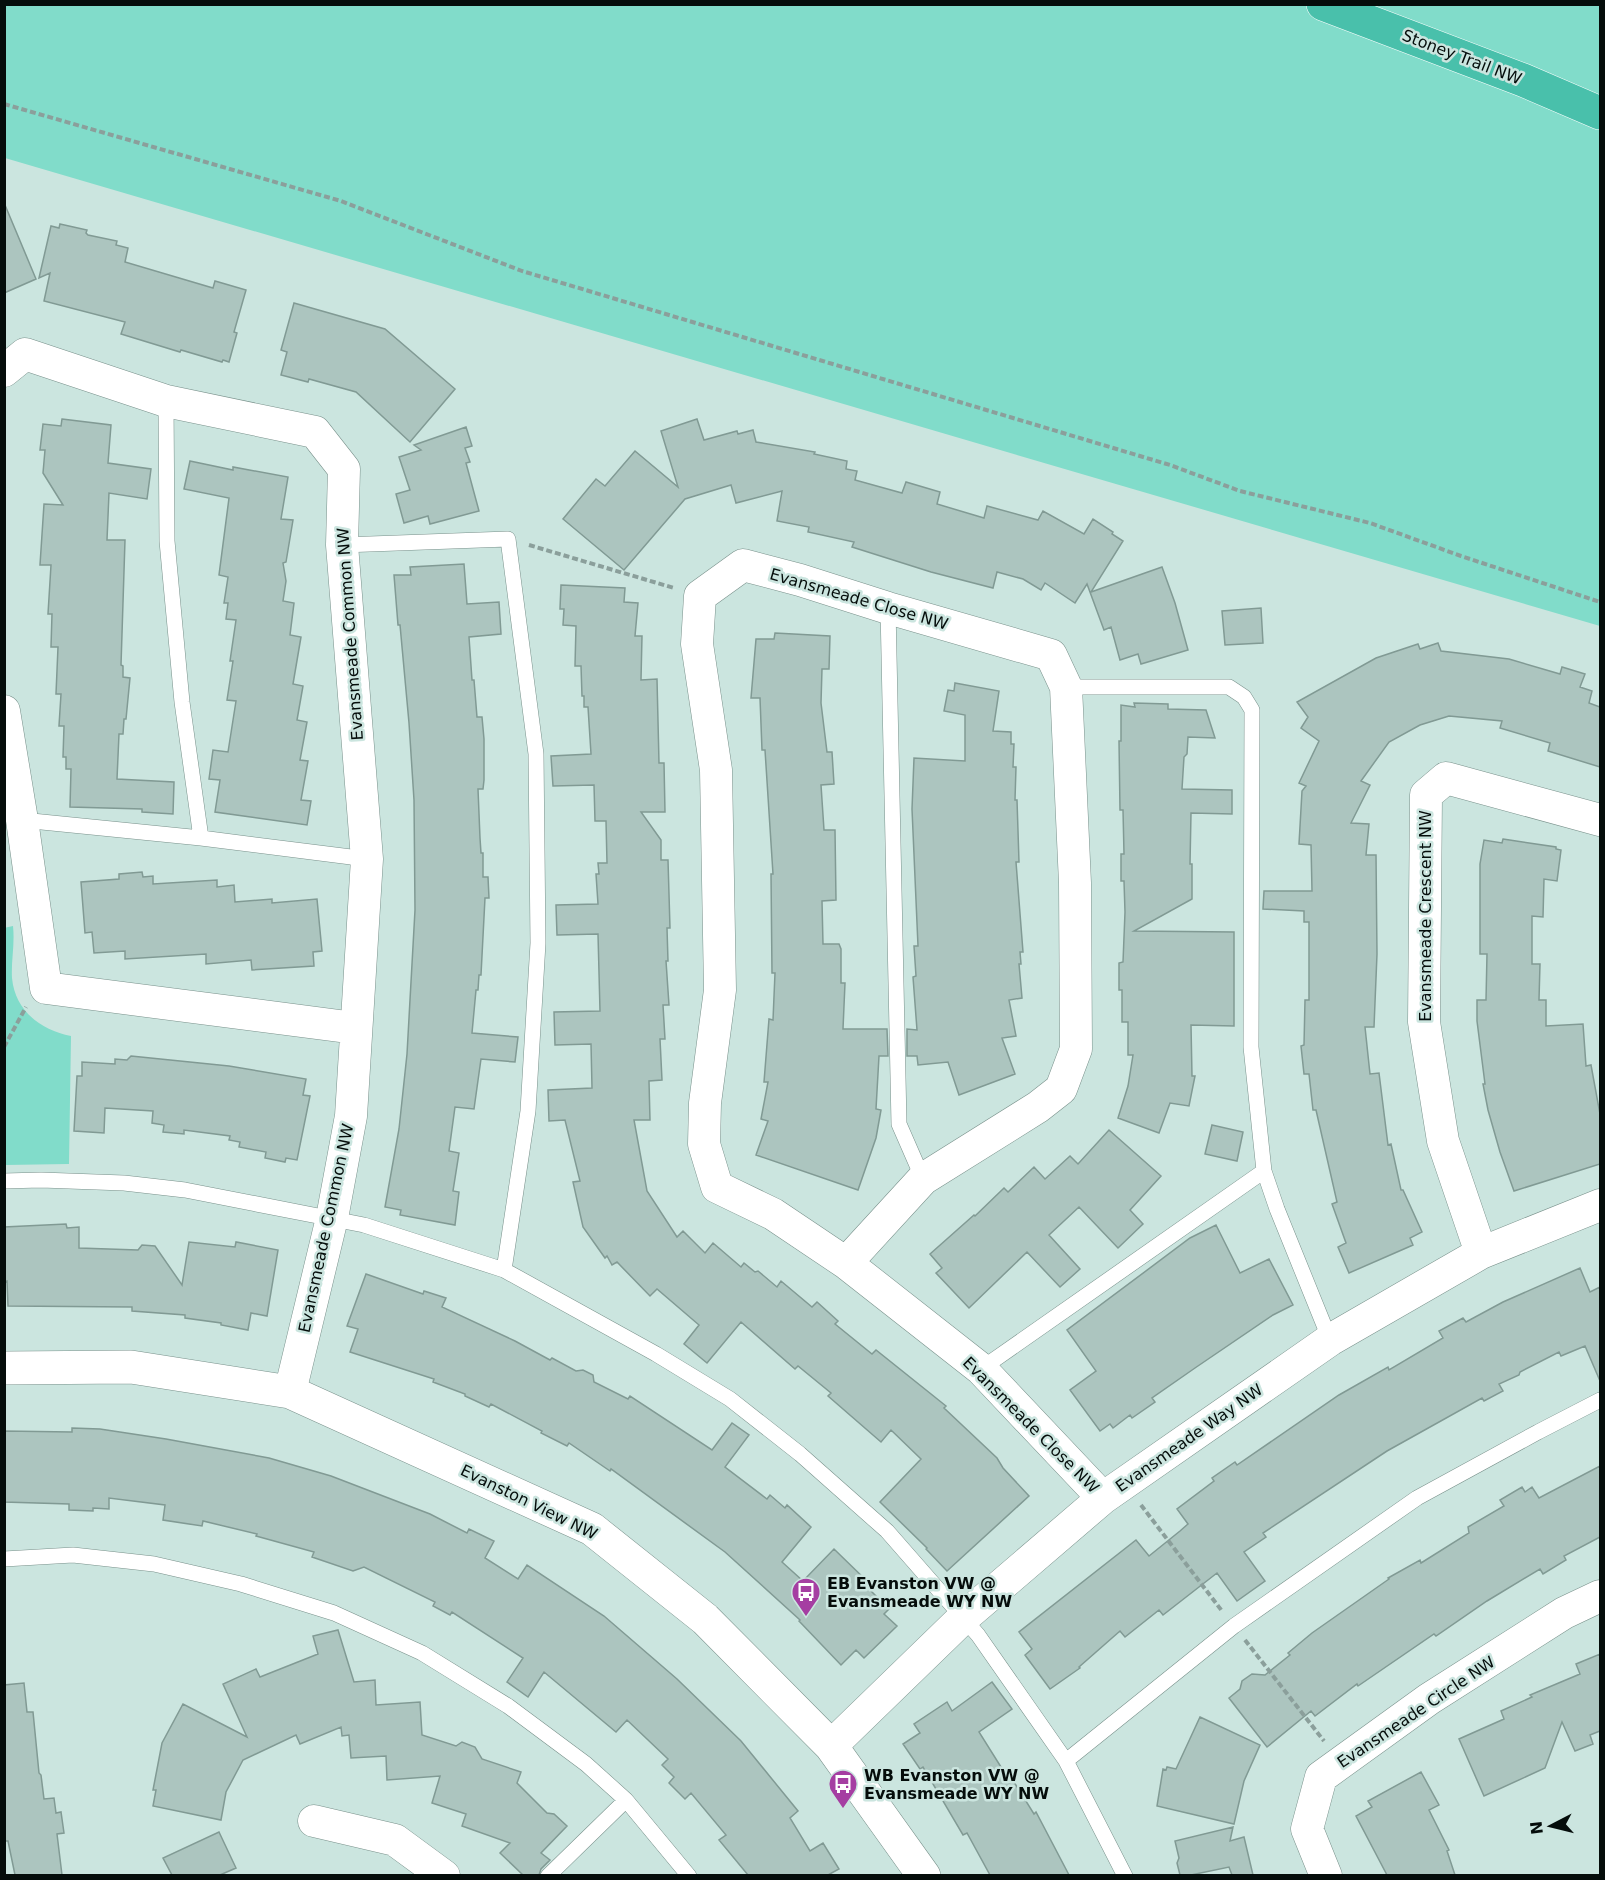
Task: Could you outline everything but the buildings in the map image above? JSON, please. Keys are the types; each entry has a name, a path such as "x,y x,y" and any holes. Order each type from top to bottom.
{"highway":[{"name":"Stoney Trail NW","path":"1323,4 1523,80 1600,113"}],"street":[{"name":"Evansmeade Common NW","path":"4,371 25,354 166,401 315,432 344,469 342,545 349,657 367,859 351,1116 332,1218 290,1392"},
{"name":"Evansmeade Close NW","path":"846,1263 923,1179 1038,1107 1060,1089 1076,1050 1076,883 1066,687 1051,654 743,565 700,596 697,644 716,770 720,990 705,1103 704,1144 717,1187 773,1214 846,1263 981,1369 1114,1490"},
{"path":"4,711 46,988 355,1028"},
{"name":"Evansmeade Crescent NW","path":"1481,1253 1443,1141 1424,1022 1426,795 1446,778 1600,820"},
{"name":"Evansmeade Way NW","path":"831,1746 963,1618 1114,1490 1330,1340 1481,1253 1600,1205"},
{"name":"Evanston View NW","path":"4,1368 131,1367 290,1392 592,1529 705,1619 831,1746 924,1875"},
{"name":"Evansmeade Circle NW","path":"1326,1875 1307,1829 1321,1777 1429,1699 1564,1613 1600,1596"},
{"path":"314,1821 395,1840 444,1875"}],"lane":[{"path":"166,401 167,541 182,702 201,838"},
{"path":"342,545 508,539 536,754 538,943 528,1111 504,1270"},
{"path":"888,608 899,1124 923,1179"},
{"path":"1066,687 1229,687 1244,697 1252,710 1251,1047 1264,1171 1330,1340"},
{"path":"22,820 201,838 367,859"},
{"path":"981,1369 1264,1171"},
{"path":"4,1181 124,1183 175,1189 246,1200 364,1225 504,1270 656,1354 730,1400 800,1454 888,1531 978,1635 1066,1761 1125,1875"},
{"path":"1066,1761 1234,1626 1417,1498 1600,1400"},
{"path":"4,1559 74,1555 154,1564 241,1584 334,1613 422,1653 508,1706 586,1764 626,1800 688,1875"},
{"path":"548,1875 626,1800"}],"path":[{"path":"4,104 341,201 522,271 1170,465 1240,490 1370,523 1494,568 1600,602"},
{"path":"508,539 700,596"},
{"path":"4,1047 26,1007"},
{"path":"1114,1490 1234,1626 1340,1764"}],"green space":[{"path":"4,5 1600,5 1600,626 5,158"},
{"path":"13,926 12,978 18,1000 31,1017 40,1024 71,1036 69,1164 5,1165 4,928"}],"place":[{"name":"EB Evanston VW @ Evansmeade WY NW","path":"806,1618"},
{"name":"WB Evanston VW @ Evansmeade WY NW","path":"843,1810"}]}
